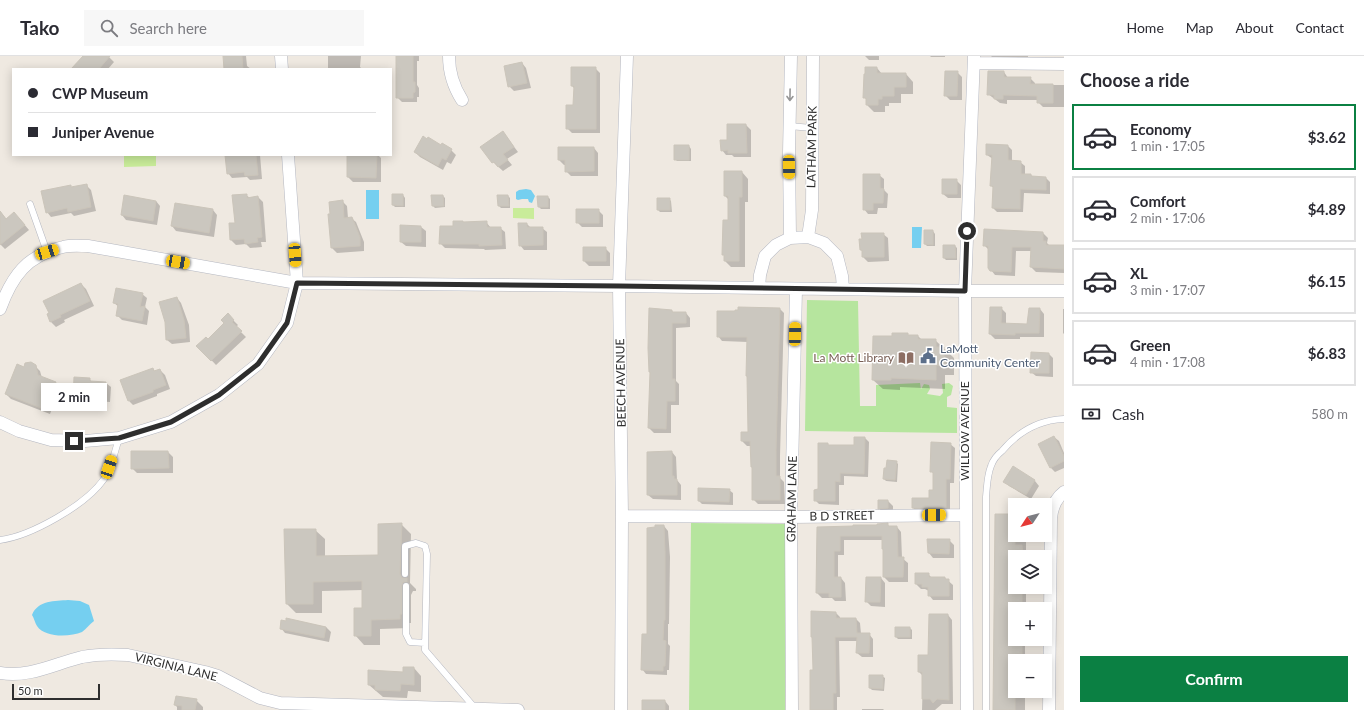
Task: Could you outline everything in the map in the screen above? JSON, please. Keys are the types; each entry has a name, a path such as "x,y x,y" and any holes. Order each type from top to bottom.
{"street":[{"path":"281,56 282,68"},
{"path":"449,56 451,78 456,91 462,100"},
{"name":"BEECH AVENUE","path":"621,710 622,516 619,286 627,56"},
{"name":"LATHAM PARK","path":"790,238 791,56"},
{"name":"LATHAM PARK","path":"808,237 812,210 813,56"},
{"path":"974,59 1064,64"},
{"name":"WILLOW AVENUE","path":"967,710 965,291 974,59"},
{"path":"0,422 19,431 51,440 85,441 119,438 171,422 219,395 258,364 287,323 297,283 288,156"},
{"path":"759,288 760,275 765,256 776,245 790,238 808,237 824,243 837,256 842,276 843,290"},
{"path":"0,309 7,289 21,270 40,254 64,247 88,246 297,283 843,290 1064,291"},
{"name":"GRAHAM LANE","path":"792,710 791,517 796,289"},
{"path":"1049,710 1051,518 1054,505 1057,499 1064,492"},
{"name":"B D STREET","path":"622,516 791,517 966,515"},
{"name":"VIRGINIA LANE","path":"0,673 11,675 24,674 82,657 103,654 128,655 218,676 260,698 280,703 329,707 518,710"}],"lane":[{"path":"790,126 812,128"},
{"path":"30,204 47,252"},
{"path":"986,710 986,497 988,473 996,456 1016,436 1043,422 1064,419"},
{"path":"0,540 9,539 35,530 69,511 92,492 104,478 119,438"},
{"path":"405,574 405,546 416,543 425,546 425,650 475,709"},
{"path":"406,586 406,634 410,642 425,643"}],"green space":[{"path":"124,156 156,156 156,166 124,167"},
{"path":"513,208 534,208 534,219 513,218"},
{"path":"807,300 858,301 860,406 876,406 876,385 920,383 921,389 924,384 929,385 930,389 927,394 940,396 943,393 942,384 949,383 953,386 951,395 947,397 947,407 957,408 957,433 805,431"},
{"path":"691,523 787,524 785,710 689,710"}],"water":[{"path":"526,189 531,190 535,196 532,203 529,202 528,199 516,199 516,192"},
{"path":"366,190 379,190 379,219 366,219"},
{"path":"912,227 922,227 921,248 912,248"},
{"path":"68,600 80,601 89,605 94,621 82,632 71,635 58,635 46,633 37,626 32,615 38,606 47,602"}],"building":[{"path":"83,56 110,56 100,68 72,68"},
{"path":"223,56 242,56 243,68 224,68"},
{"path":"396,56 413,56 413,82 415,82 415,92 413,93 413,98 396,98"},
{"path":"522,62 527,83 508,87 504,66"},
{"path":"571,67 596,67 596,129 566,129 566,105 573,105 574,86 571,86"},
{"path":"865,67 877,67 877,73 906,73 906,87 894,87 894,96 882,96 882,99 878,99 878,105 866,105 866,98 863,98"},
{"path":"945,71 958,71 957,96 944,96"},
{"path":"988,71 1004,71 1004,77 1031,77 1030,84 1053,84 1053,103 1037,103 1037,96 1003,95 1003,99 994,99 994,95 987,95"},
{"path":"727,124 746,124 747,153 728,153 728,150 721,151 720,140 727,140"},
{"path":"503,131 514,147 503,154 508,160 498,167 494,162 492,163 480,147"},
{"path":"423,136 427,139 428,137 441,145 442,143 452,149 446,160 442,158 438,166 414,152"},
{"path":"986,144 1008,145 1008,160 1021,161 1021,174 1046,177 1046,190 1020,189 1020,209 992,208 993,186 990,186 992,155 986,155"},
{"path":"674,145 689,145 689,160 674,160"},
{"path":"558,147 594,147 594,171 565,172 565,160 558,160"},
{"path":"225,156 256,156 258,175 245,176 244,172 227,174"},
{"path":"347,156 377,156 376,178 347,177"},
{"path":"724,171 742,171 742,197 739,197 739,261 724,261 724,255 722,255 723,220 728,220 728,196 724,196"},
{"path":"863,174 880,174 880,188 884,189 883,203 873,203 873,210 863,210"},
{"path":"942,179 957,179 957,194 942,194"},
{"path":"87,184 91,207 68,212 67,208 46,213 41,191 71,185 71,187"},
{"path":"247,194 247,198 258,196 262,237 257,238 258,242 245,244 244,239 230,240 229,223 235,223 232,195"},
{"path":"392,194 403,194 403,206 392,205"},
{"path":"124,195 156,201 153,221 121,215"},
{"path":"431,195 443,195 444,206 432,206"},
{"path":"497,195 508,195 509,206 498,206"},
{"path":"537,196 548,196 548,207 538,207"},
{"path":"657,198 670,198 670,210 657,210"},
{"path":"343,200 344,218 352,217 360,237 360,246 331,248 328,214 330,214 329,202"},
{"path":"175,203 213,209 209,233 171,226"},
{"path":"576,209 599,209 599,223 576,223"},
{"path":"0,211 6,219 14,212 25,225 0,245"},
{"path":"453,221 487,221 487,227 501,227 502,245 479,246 479,244 439,244 440,226 453,226"},
{"path":"518,223 527,223 527,227 543,227 543,245 519,246"},
{"path":"400,225 421,226 421,242 400,242"},
{"path":"984,229 1043,232 1043,241 1046,241 1046,245 1064,245 1064,269 1030,267 1031,247 1012,247 1011,272 990,271 988,268 988,246 983,246"},
{"path":"924,230 933,230 933,245 924,244"},
{"path":"861,233 884,233 884,257 862,257 859,239 862,239"},
{"path":"943,245 955,245 956,258 943,258"},
{"path":"583,247 606,247 606,261 583,261"},
{"path":"81,283 90,301 60,315 61,317 50,322 47,314 49,313 43,301"},
{"path":"116,288 143,293 140,307 145,306 142,321 116,316 118,304 113,303"},
{"path":"177,297 184,320 186,338 166,340 165,322 159,302"},
{"path":"738,307 780,308 776,476 780,476 780,500 752,500 750,441 741,441 741,432 748,432 746,376 747,337 717,337 717,311 735,311 738,310"},
{"path":"990,307 1002,307 1001,323 1027,324 1029,308 1040,308 1039,333 1015,333 1015,335 989,334"},
{"path":"649,308 672,310 672,312 686,312 686,323 672,323 672,379 675,379 675,401 667,401 666,429 648,428 650,372 648,348"},
{"path":"228,313 234,320 232,322 242,331 211,361 196,346 206,337 208,339 224,323 221,320"},
{"path":"892,333 908,333 908,335 918,335 918,339 936,339 936,347 944,347 944,366 936,365 936,380 891,378 891,380 872,380 873,336 892,336"},
{"path":"1031,352 1049,353 1049,373 1030,373"},
{"path":"31,362 36,365 38,375 56,382 46,410 5,394 17,364 24,367 25,363"},
{"path":"153,368 154,371 160,369 166,385 153,390 153,392 128,401 120,380"},
{"path":"74,377 90,378 90,381 106,382 106,397 90,397 89,402 73,401"},
{"path":"1054,436 1064,456 1064,461 1050,468 1038,444"},
{"path":"854,437 865,437 864,474 840,473 840,482 835,481 835,501 814,501 814,490 818,489 818,443 828,443 828,445 854,445"},
{"path":"931,442 951,443 950,479 946,479 946,508 912,508 912,498 929,498 929,490 933,490 933,472 930,472"},
{"path":"131,451 168,451 169,468 131,469"},
{"path":"672,451 672,476 674,476 674,479 677,479 677,495 647,495 647,452"},
{"path":"887,460 897,461 895,480 883,479 884,468 886,468"},
{"path":"1013,466 1035,480 1026,495 1003,482"},
{"path":"698,488 730,489 729,502 698,501"},
{"path":"878,500 888,500 888,508 878,509"},
{"path":"995,514 1008,514 1008,542 1015,542 1015,545 1022,545 1022,550 1008,550 1008,594 1022,594 1022,602 1008,602 1008,646 1022,646 1022,654 1008,654 1008,698 1015,698 1015,710 993,710"},
{"path":"402,523 400,574 402,578 407,578 407,582 403,582 402,586 402,614 400,614 400,619 371,620 371,636 354,636 354,608 362,608 362,581 313,582 313,604 286,604 284,529 316,529 316,556 378,555 378,524"},
{"path":"888,523 888,526 897,526 898,557 904,557 903,577 883,577 882,536 840,536 840,551 834,551 834,577 841,577 841,597 829,597 829,593 816,593 817,527 877,525"},
{"path":"655,525 664,525 665,620 663,640 666,641 665,666 663,666 663,671 641,670 642,634 647,634 647,528 655,527"},
{"path":"927,539 950,539 949,554 928,553"},
{"path":"915,573 929,573 929,577 945,577 945,579 949,579 949,596 928,596 928,587 922,587 922,584 915,584"},
{"path":"866,577 881,577 880,602 865,602"},
{"path":"811,611 836,612 836,618 856,618 857,633 870,633 869,653 856,653 857,637 835,637 836,693 833,693 833,710 810,710 810,670 813,670"},
{"path":"929,614 948,614 949,700 937,699 933,703 930,699 922,699 922,672 918,672 918,655 928,655"},
{"path":"286,618 326,627 324,638 280,629 281,620 286,621"},
{"path":"895,627 910,627 910,637 895,637"},
{"path":"403,667 414,667 414,685 401,684 400,691 375,690 375,685 368,685 368,670 403,672"},
{"path":"869,675 883,675 883,689 869,688"},
{"path":"176,696 197,699 195,710 182,710 182,706 174,705"},
{"path":"642,700 665,700 665,710 642,710"}],"place":[{"name":"LaMott Community Center","path":"928,356"},
{"name":"La Mott Library","path":"906,358"}],"route":[{"path":"74,441 119,438 171,422 219,395 258,364 287,323 297,283 965,291 967,231"}]}
